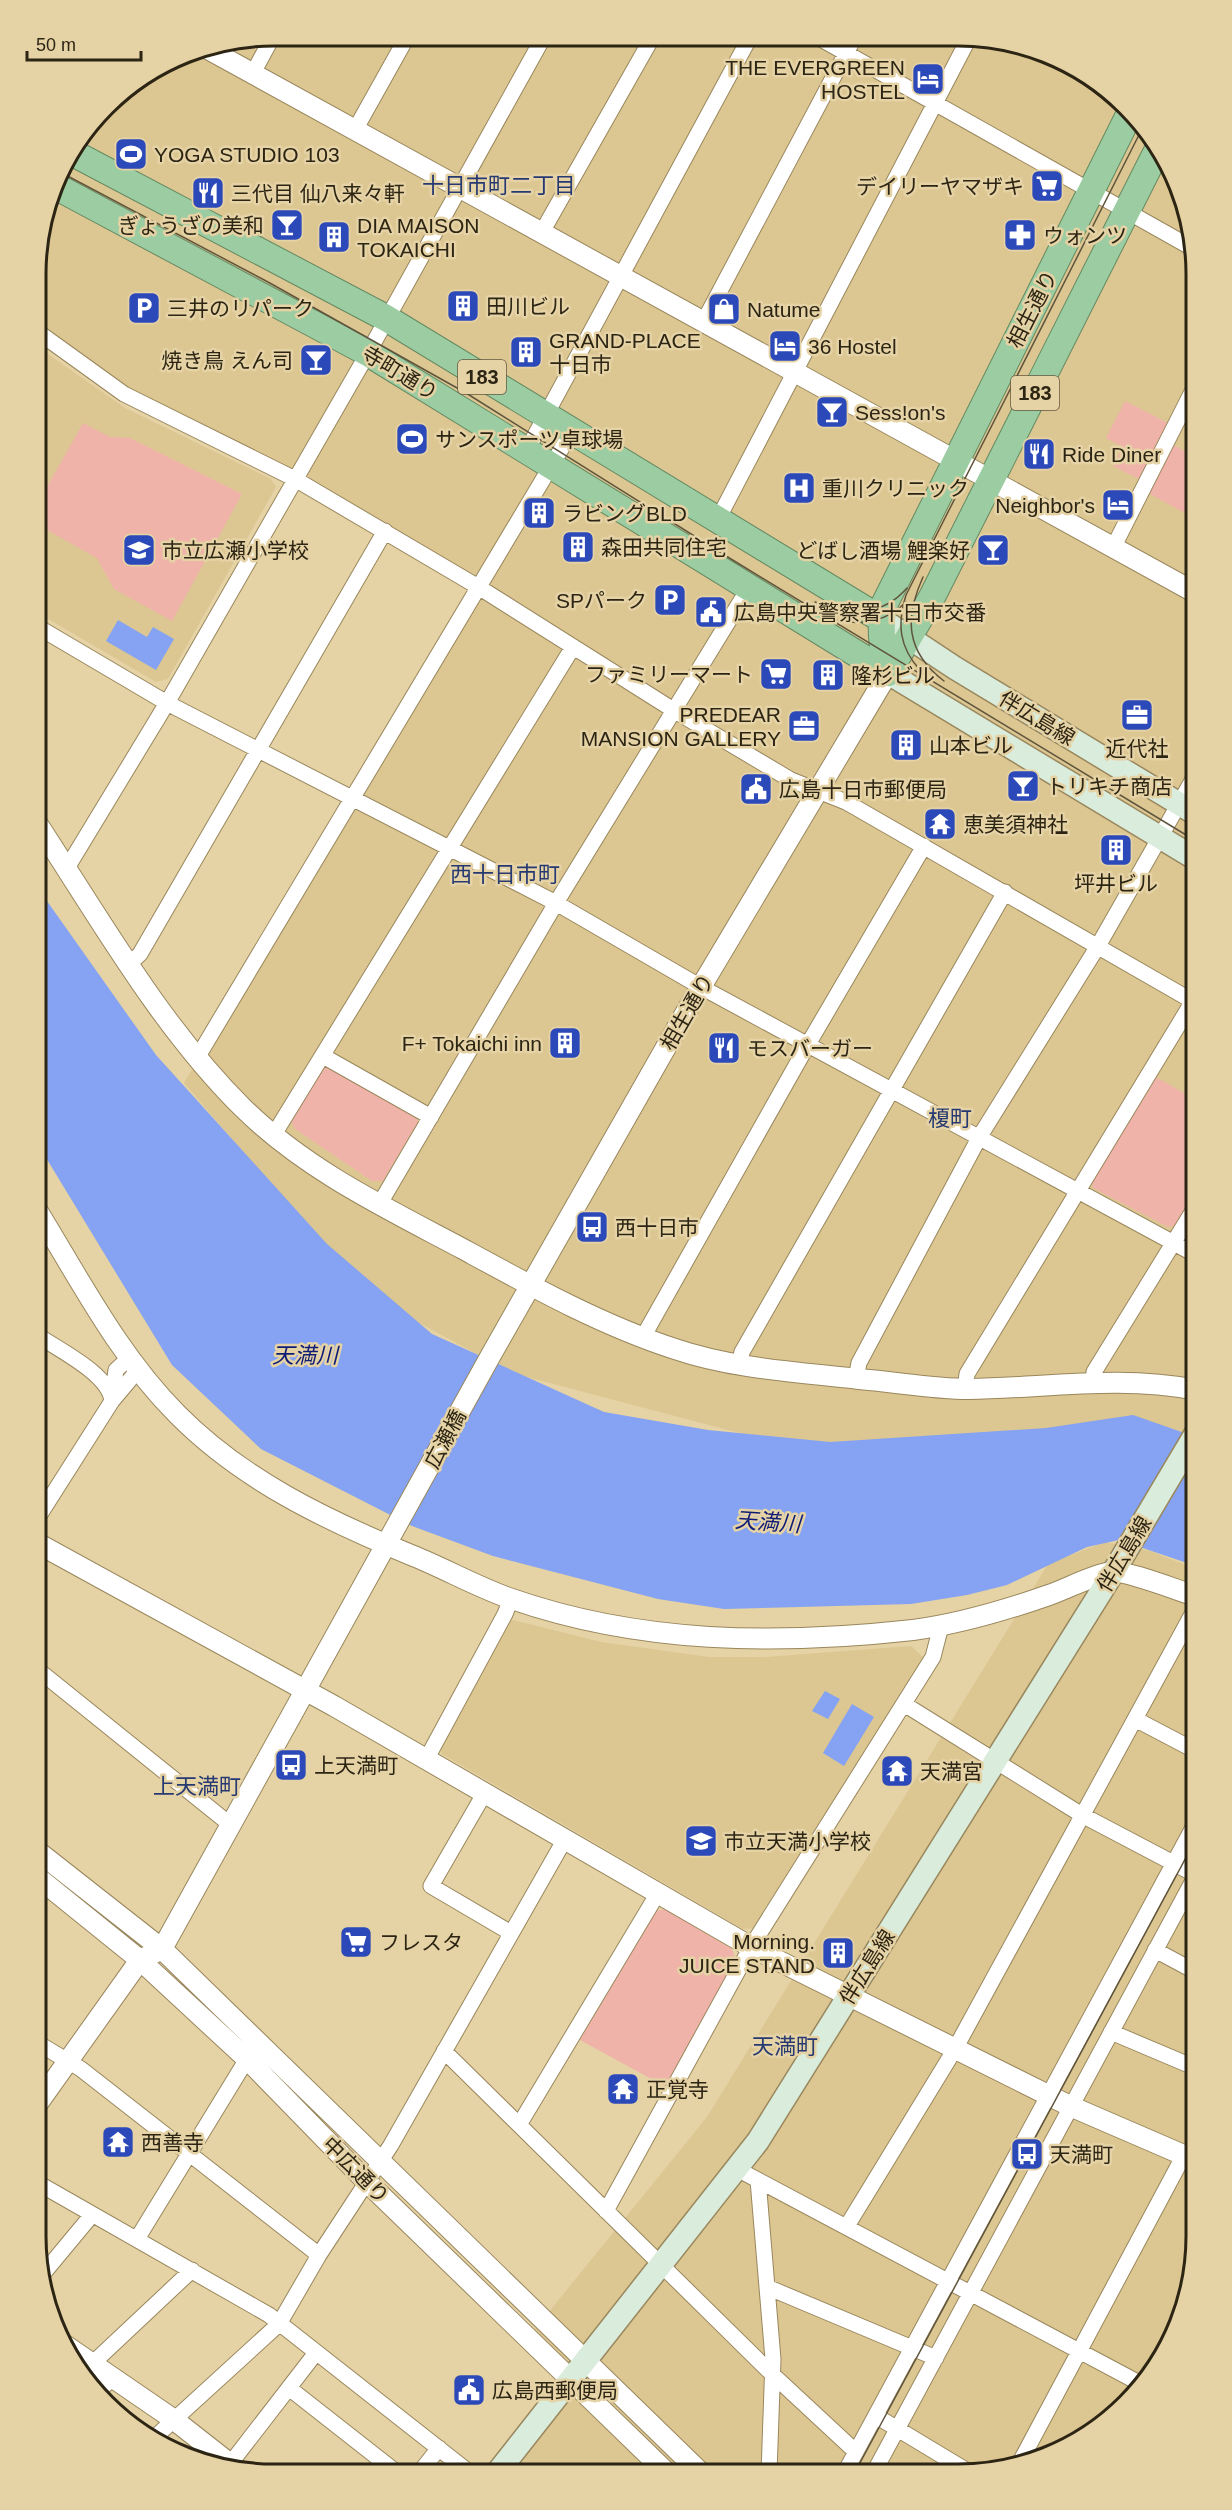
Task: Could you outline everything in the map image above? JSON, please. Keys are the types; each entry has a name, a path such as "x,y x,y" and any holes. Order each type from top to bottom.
{"highway":[{"name":"相生通り","path":"888,673 882,642 881,619 884,605 1126,121"},
{"name":"寺町通り","path":"79,156 386,318 881,619"},
{"name":"相生通り","path":"888,673 991,479 1154,158"},
{"name":"寺町通り","path":"63,190 368,353 888,673"}],"main road":[{"name":"伴広島線","path":"881,619 1186,808"},
{"name":"伴広島線","path":"888,673 1186,853"},
{"name":"伴広島線","path":"504,2464 758,2141 1114,1571 1186,1450"}],"street":[{"path":"252,73 267,46"},
{"path":"355,130 402,46"},
{"path":"67,868 167,703 368,353 539,46"},
{"path":"542,232 647,46"},
{"path":"527,450 745,46"},
{"path":"833,46 1184,243"},
{"path":"704,321 850,46"},
{"path":"717,521 964,46"},
{"path":"217,54 1186,584"},
{"path":"46,338 124,394 295,479 385,531 675,711 791,780 846,802 1186,997"},
{"path":"1114,546 1186,404"},
{"path":"197,1058 572,431"},
{"path":"129,964 140,954 385,531"},
{"path":"379,1205 556,903 750,586"},
{"path":"46,632 167,703 556,903 807,1046 980,1136 1186,1250"},
{"path":"273,1136 573,646"},
{"name":"相生通り","path":"490,1355 701,987 888,673"},
{"path":"856,1378 859,1363 980,1136 1098,946 1161,837 1186,810"},
{"path":"46,836 129,964 197,1058 242,1107 273,1136 317,1168 379,1205 531,1285 643,1337 678,1350 739,1365 965,1389 1132,1382 1186,1388"},
{"path":"643,1337 807,1046 924,846"},
{"path":"739,1365 742,1352 1005,892"},
{"path":"965,1389 967,1374 1186,1015"},
{"path":"323,1056 431,1117"},
{"path":"1094,1384 1094,1372 1186,1222"},
{"path":"46,1225 128,1366 179,1416 242,1470 294,1502 386,1546 511,1599 651,1633 749,1641 824,1637 941,1626 1029,1602 1114,1571 1186,1593"},
{"path":"46,1341 98,1376 111,1392 111,1401"},
{"name":"広瀬橋","path":"162,1949 232,1826 304,1690 400,1522 490,1355"},
{"path":"98,1376 128,1366"},
{"path":"46,1505 111,1401 128,1366"},
{"path":"111,1401 128,1366"},
{"path":"46,1547 304,1690 751,1947 1070,2106 1186,2155"},
{"path":"426,1760 511,1599"},
{"path":"847,2226 955,2049 1186,1625"},
{"path":"606,2211 751,1947 933,1657 941,1626"},
{"path":"46,1677 232,1826"},
{"path":"904,1704 1083,1815 1186,1870"},
{"path":"1135,1719 1186,1746"},
{"path":"484,1794 431,1886 511,1932"},
{"path":"159,2433 279,2324 319,2254 380,2161 565,1839"},
{"path":"849,2464 1186,1841"},
{"path":"46,1858 162,1949 380,2161 577,2371 689,2464"},
{"name":"中広通り","path":"46,1884 140,1960 247,2059 366,2181 577,2371 659,2464"},
{"path":"519,2125 658,1893"},
{"path":"879,2464 1186,1893"},
{"path":"46,2092 140,1960 162,1949"},
{"path":"1155,1950 1186,1967"},
{"path":"1111,2032 1186,2064"},
{"path":"46,2048 68,2062 319,2254"},
{"path":"444,2051 772,2374 856,2452"},
{"path":"137,2239 187,2153 247,2059"},
{"path":"1025,2453 1186,2164"},
{"path":"737,2169 1134,2380"},
{"path":"758,2180 772,2374 769,2464"},
{"path":"46,2188 91,2216 192,2270 279,2324 458,2464"},
{"path":"48,2267 91,2216"},
{"path":"93,2363 192,2270"},
{"path":"767,2287 936,2358"},
{"path":"226,2458 289,2388 315,2354"},
{"path":"80,2355 173,2419 215,2456"},
{"path":"103,2386 113,2378"},
{"path":"289,2388 386,2464"},
{"path":"876,2416 956,2464"},
{"path":"426,2464 438,2448"}],"shaded area":[{"path":"274,46 958,46 987,48 1017,54 1045,64 1072,77 1119,113 1155,160 1168,187 1178,215 1184,245 1186,274 1186,1438 855,1446 747,1435 512,1373 401,1313 341,1266 184,1083 477,590 313,487 126,394 46,337 46,274 48,245 54,215 77,160 113,113 160,77 215,54 245,48"},
{"name":"市立広瀬小学校","path":"46,353 125,408 271,479 276,487 168,679 156,682 46,618"},
{"path":"1125,401 1168,423 1139,479 1113,466 1123,447 1106,438"},
{"path":"83,423 110,437 130,438 242,494 172,621 114,589 97,558 46,529 46,489"},
{"path":"1173,445 1186,452 1186,514 1148,493"},
{"path":"329,1064 415,1114 418,1122 383,1181 372,1181 295,1129 291,1121 323,1066"},
{"path":"1154,1076 1186,1094 1186,1211 1177,1225 1168,1227 1093,1188 1092,1180"},
{"path":"1105,1542 1150,1551 1186,1565 1186,2236 1184,2265 1178,2295 1155,2350 1119,2397 1072,2433 1017,2456 987,2462 958,2464 504,2464 577,2372 535,2329 707,2117 1048,1564"},
{"name":"市立天満小学校","path":"513,1620 601,1642 709,1657 766,1657 911,1646 924,1658 756,1928 743,1929 442,1754 440,1746 506,1623"},
{"path":"665,1909 732,1949 736,1960 668,2088 580,2040 656,1911"}],"water":[{"path":"118,620 147,637 153,627 174,639 156,670 106,641"},
{"name":"天満川","path":"46,900 156,1055 327,1244 432,1334 604,1412 708,1430 830,1442 1046,1428 1133,1415 1186,1434 1186,1563 1119,1540 1087,1547 1007,1585 967,1595 911,1604 724,1609 658,1599 493,1556 412,1526 261,1449 172,1365 46,1158"},
{"path":"825,1691 840,1699 828,1719 812,1711"},
{"path":"852,1704 874,1717 844,1766 823,1753"}],"tram line":[{"path":"920,670 908,653 902,635 901,616 906,595 1138,136"},
{"path":"69,177 268,282 466,393 731,559 1186,835"},
{"path":"923,577 913,607 912,634 922,658 944,681"},
{"path":"815,602 839,610 864,611 887,604 907,588"},
{"path":"837,620 865,622 883,618 906,602"},
{"path":"859,2464 1186,1858"}],"place":[{"name":"THE EVERGREEN HOSTEL","path":"928,79"},
{"name":"YOGA STUDIO 103","path":"131,154"},
{"name":"デイリーヤマザキ","path":"1047,186"},
{"name":"三代目 仙八来々軒","path":"208,193"},
{"name":"ぎょうざの美和","path":"287,225"},
{"name":"ウォンツ","path":"1020,235"},
{"name":"DIA MAISON TOKAICHI","path":"334,237"},
{"name":"田川ビル","path":"463,306"},
{"name":"三井のリパーク","path":"144,308"},
{"name":"Natume","path":"724,309"},
{"name":"36 Hostel","path":"785,346"},
{"name":"GRAND-PLACE 十日市","path":"526,352"},
{"name":"焼き鳥 えん司","path":"316,360"},
{"name":"Sess!on's","path":"832,412"},
{"name":"サンスポーツ卓球場","path":"412,439"},
{"name":"Ride Diner","path":"1039,454"},
{"name":"重川クリニック","path":"799,488"},
{"name":"Neighbor's","path":"1118,505"},
{"name":"ラビングBLD","path":"539,513"},
{"name":"森田共同住宅","path":"578,547"},
{"name":"市立広瀬小学校","path":"139,550"},
{"name":"どばし酒場 鯉楽好","path":"993,550"},
{"name":"SPパーク","path":"670,600"},
{"name":"広島中央警察署十日市交番","path":"711,612"},
{"name":"ファミリーマート","path":"776,674"},
{"name":"隆杉ビル","path":"828,675"},
{"name":"近代社","path":"1137,715"},
{"name":"PREDEAR MANSION GALLERY","path":"804,726"},
{"name":"山本ビル","path":"906,745"},
{"name":"トリキチ商店","path":"1023,786"},
{"name":"広島十日市郵便局","path":"756,789"},
{"name":"恵美須神社","path":"940,824"},
{"name":"坪井ビル","path":"1116,850"},
{"name":"F+ Tokaichi inn","path":"565,1043"},
{"name":"モスバーガー","path":"724,1048"},
{"name":"西十日市","path":"592,1227"},
{"name":"上天満町","path":"291,1765"},
{"name":"天満宮","path":"897,1771"},
{"name":"市立天満小学校","path":"701,1841"},
{"name":"フレスタ","path":"356,1942"},
{"name":"Morning. JUICE STAND","path":"838,1953"},
{"name":"正覚寺","path":"623,2089"},
{"name":"西善寺","path":"118,2142"},
{"name":"天満町","path":"1027,2154"},
{"name":"広島西郵便局","path":"469,2390"}],"district":[{"name":"十日市町二丁目","path":"499,185"},
{"name":"西十日市町","path":"505,874"},
{"name":"榎町","path":"950,1118"},
{"name":"上天満町","path":"197,1786"},
{"name":"天満町","path":"785,2046"}]}
